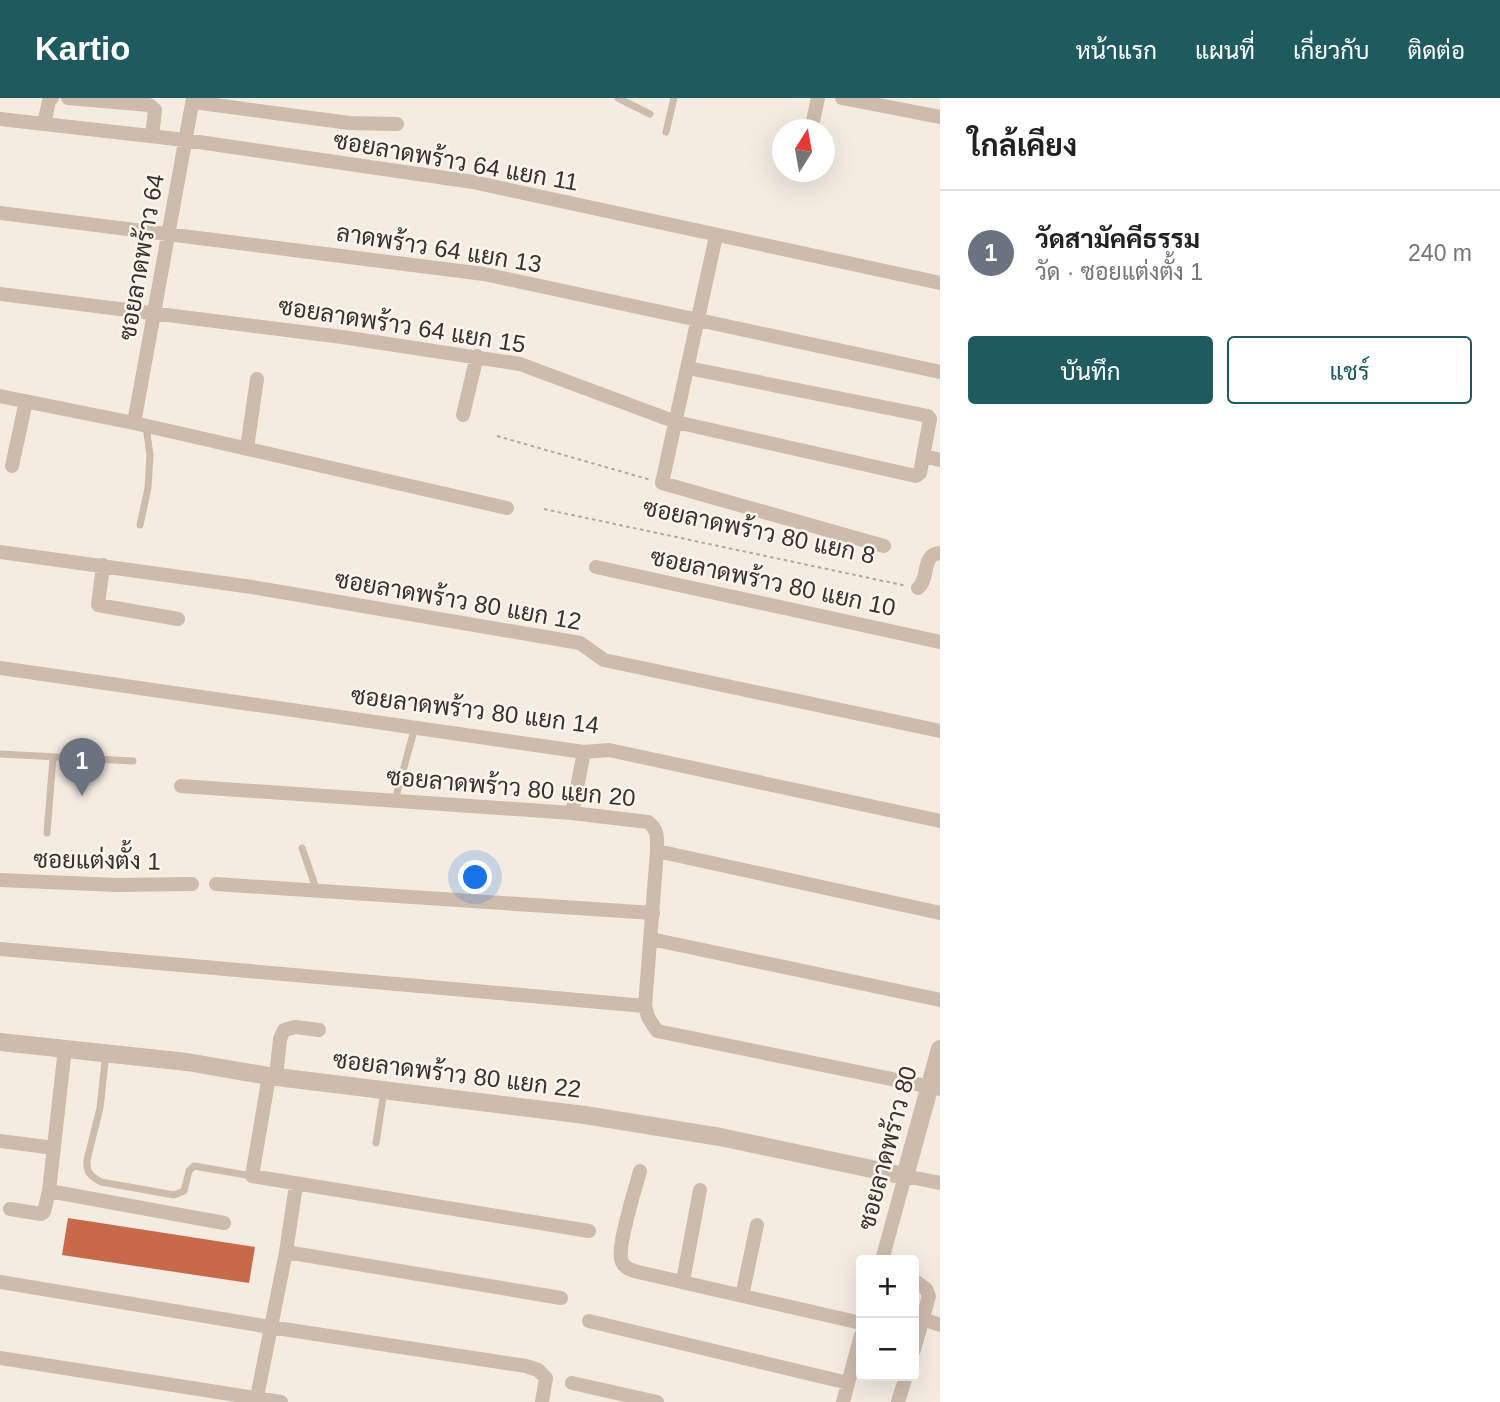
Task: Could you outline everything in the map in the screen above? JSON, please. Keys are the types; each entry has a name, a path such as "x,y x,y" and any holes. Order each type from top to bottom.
{"street":[{"path":"44,124 52,98"},
{"path":"68,98 149,105 155,110 152,136"},
{"path":"813,119 818,98"},
{"path":"842,98 940,117"},
{"path":"193,100 349,123 397,124"},
{"name":"ซอยลาดพร้าว 64","path":"140,425 154,314 193,100"},
{"name":"ซอยลาดพร้าว 64 แยก 11","path":"0,119 185,140 473,182 940,283"},
{"name":"ลาดพร้าว 64 แยก 13","path":"0,213 484,274 940,372"},
{"path":"716,236 662,483 884,546"},
{"name":"ซอยลาดพร้าว 64 แยก 15","path":"0,294 477,356 549,373 676,422 916,476 920,472 923,456"},
{"path":"463,415 477,356"},
{"path":"688,368 925,415 930,419 923,456 940,460"},
{"path":"247,448 257,379"},
{"path":"0,396 247,448 507,508"},
{"path":"12,466 26,401"},
{"name":"ซอยลาดพร้าว 80 แยก 12","path":"0,552 252,587 580,643 604,660 940,731"},
{"path":"918,588 923,583 929,557 940,552"},
{"path":"103,565 98,605 178,619"},
{"name":"ซอยลาดพร้าว 80 แยก 10","path":"596,567 940,642"},
{"name":"ซอยลาดพร้าว 80 แยก 14","path":"0,668 584,751 609,750 940,821"},
{"path":"572,813 584,751"},
{"name":"ซอยลาดพร้าว 80 แยก 20","path":"181,786 572,813 648,822 657,833 657,851 645,1006"},
{"path":"657,851 940,913"},
{"name":"ซอยแต่งตั้ง 1","path":"0,880 117,885 192,884"},
{"path":"216,884 653,914"},
{"path":"650,939 940,1000"},
{"path":"0,949 645,1006 657,1031 935,1088"},
{"path":"319,1030 295,1027 284,1030 252,1176 589,1231"},
{"name":"ซอยลาดพร้าว 80 แยก 22","path":"0,1042 106,1053 585,1115 720,1137 905,1176"},
{"path":"10,1209 41,1214 44,1212 49,1191 65,1048"},
{"name":"ซอยลาดพร้าว 80","path":"883,1255 905,1176 935,1088 940,1049"},
{"path":"0,1141 54,1148"},
{"path":"640,1171 621,1248 621,1262 626,1268 856,1322"},
{"path":"905,1176 940,1183"},
{"path":"256,1400 286,1252 296,1185"},
{"path":"683,1282 700,1190"},
{"path":"49,1191 224,1223"},
{"path":"742,1296 757,1226"},
{"path":"286,1252 561,1298"},
{"path":"0,1282 526,1366 538,1370 546,1378 542,1402"},
{"path":"919,1284 926,1289 929,1296 919,1333"},
{"path":"923,1319 940,1325"},
{"path":"589,1321 848,1383"},
{"path":"843,1402 856,1353"},
{"path":"0,1358 281,1402"},
{"path":"898,1402 904,1381"},
{"path":"572,1383 657,1402"}],"lane":[{"path":"618,98 650,114"},
{"path":"666,132 674,98"},
{"path":"139,525 148,488 150,455 140,425"},
{"path":"394,800 415,727"},
{"path":"0,754 132,761"},
{"path":"47,833 53,758"},
{"path":"302,848 317,891"},
{"path":"106,1053 100,1108 86,1168 92,1178 101,1182 178,1195 184,1191 188,1171 194,1166 252,1176"},
{"path":"376,1143 384,1089"}],"path":[{"path":"498,436 662,483"},
{"name":"ซอยลาดพร้าว 80 แยก 8","path":"544,509 918,588"}],"building":[{"path":"68,1218 255,1247 249,1283 62,1255"}],"place":[{"name":"วัดสามัคคีธรรม","path":"82,796"}]}
